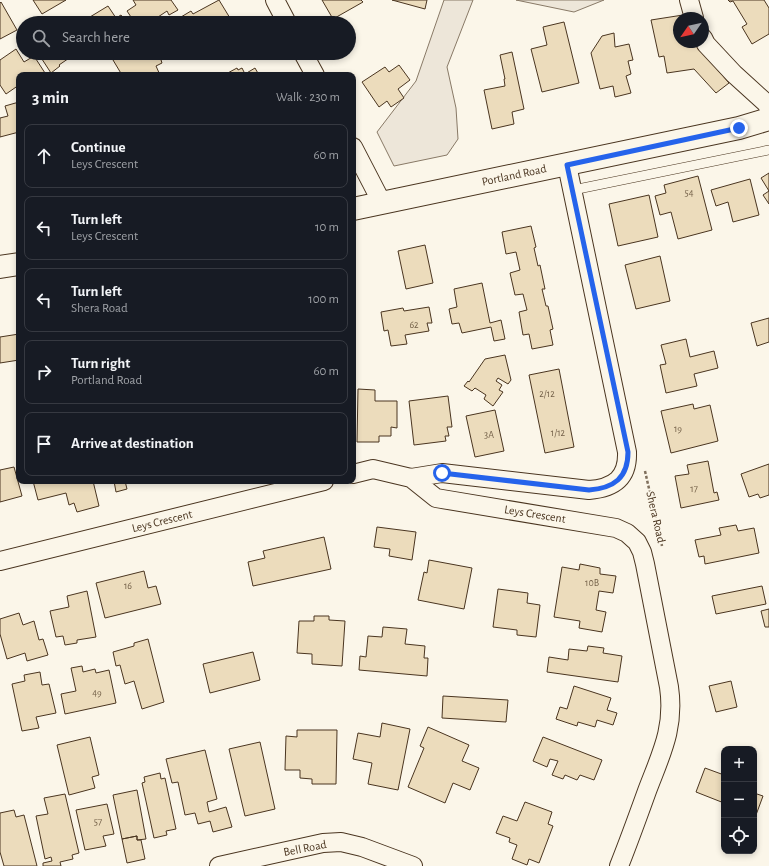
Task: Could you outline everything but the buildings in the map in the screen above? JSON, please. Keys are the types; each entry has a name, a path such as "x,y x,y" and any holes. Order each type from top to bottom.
{"street":[{"path":"275,0 283,16"},
{"path":"689,0 692,12"},
{"path":"709,47 734,74 766,103 769,108"},
{"path":"307,60 313,72"},
{"name":"Portland Road","path":"356,207 567,165 739,128 769,119"},
{"path":"356,153 382,203"},
{"path":"567,165 628,452"},
{"path":"0,267 16,264"},
{"name":"Leys Crescent","path":"356,473 373,469 411,478 442,473 598,490 613,484 620,479 626,469 628,452"},
{"name":"Leys Crescent","path":"411,478 436,498 616,528 627,534 636,542 642,552 645,564"},
{"name":"Leys Crescent","path":"0,561 312,484"},
{"path":"619,866 667,738 670,725 671,700 669,687 645,564"},
{"name":"Bell Road","path":"219,866 323,843 341,842 362,847 413,866"}],"lane":[{"path":"573,190 769,150"}],"path":[{"name":"Shera Road","path":"628,452 643,460 663,548 645,564"}],"shaded area":[{"path":"444,0 473,0 447,67 456,108 458,139 447,155 394,166 377,132 416,81"},
{"path":"516,0 604,0 574,12"}],"route":[{"path":"442,473 589,490 605,488 620,479 626,469 628,452 567,165 739,128"}]}
